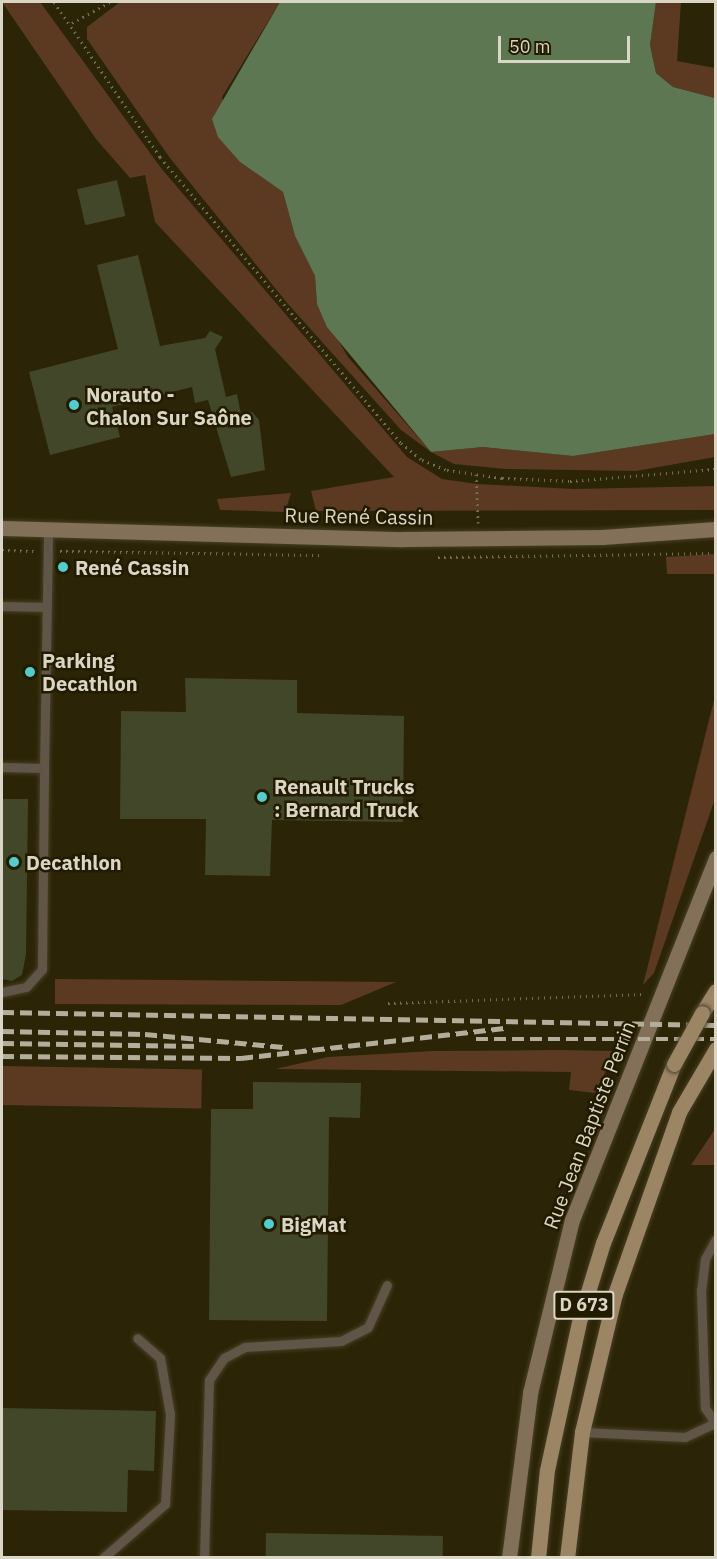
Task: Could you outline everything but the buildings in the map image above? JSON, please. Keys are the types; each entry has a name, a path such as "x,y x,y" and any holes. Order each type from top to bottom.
{"main road":[{"name":"Rue René Cassin","path":"2,528 478,538 716,530"},
{"name":"Rue Jean Baptiste Perrin","path":"509,1557 530,1393 572,1220 716,858"},
{"name":"D 673","path":"538,1557 547,1470 580,1318 623,1188 674,1064 716,991"},
{"path":"567,1557 582,1432 615,1294 679,1112 716,1049"}],"lane":[{"path":"2,992 26,987 42,969 48,528"},
{"path":"2,606 47,607"},
{"path":"2,767 44,768"},
{"path":"582,1432 685,1437 714,1424 705,1408 701,1290 705,1259 716,1239"},
{"path":"204,1557 209,1380 224,1358 245,1347 341,1341 368,1327 387,1286"},
{"path":"103,1557 165,1504 170,1414 160,1359 137,1338"}],"path":[{"path":"54,2 72,23 160,157 400,443 422,460 476,474 570,482 716,469"},
{"path":"72,23 110,2"},
{"path":"476,474 478,538"},
{"path":"388,1003 611,999 662,992"}],"shaded area":[{"path":"2,2 40,2 161,168 407,457 442,479 477,484 574,489 715,486 715,510 316,511 311,491 394,477 155,222 145,175 130,178 96,139"},
{"path":"120,2 280,2 222,97 240,162 283,192 295,236 315,276 317,304 348,357 431,452 401,430 288,304 170,158 87,39 87,27"},
{"path":"280,2 656,2 650,45 656,73 673,87 715,98 715,434 573,456 483,447 431,452 327,327 317,304 315,276 295,236 283,192 240,162 218,137 212,119"},
{"path":"656,2 681,2 677,61 715,68 715,98 673,87 656,73 650,45"},
{"path":"715,434 715,457 636,471 506,469 454,464 431,452 483,447 573,456"},
{"path":"291,493 285,512 220,510 217,499"},
{"path":"715,554 715,574 667,574 666,557"},
{"path":"715,696 715,799 654,973 643,985"},
{"path":"55,979 396,982 341,1005 55,1004"},
{"path":"433,1051 616,1051 595,1093 569,1090 571,1072 275,1069 328,1057"},
{"path":"2,1066 202,1069 201,1108 2,1105"},
{"path":"715,1129 715,1165 691,1165"}],"railway":[{"path":"2,1012 716,1025"},
{"path":"2,1056 241,1058 504,1028"},
{"path":"2,1031 145,1034 283,1047"},
{"path":"476,1039 716,1039"},
{"path":"2,1043 199,1046"}],"place":[{"name":"Norauto - Chalon Sur Saône","path":"74,405"},
{"name":"René Cassin","path":"63,567"},
{"name":"Parking Decathlon","path":"30,672"},
{"name":"Renault Trucks : Bernard Truck","path":"262,797"},
{"name":"Decathlon","path":"14,862"},
{"name":"BigMat","path":"269,1224"}]}
